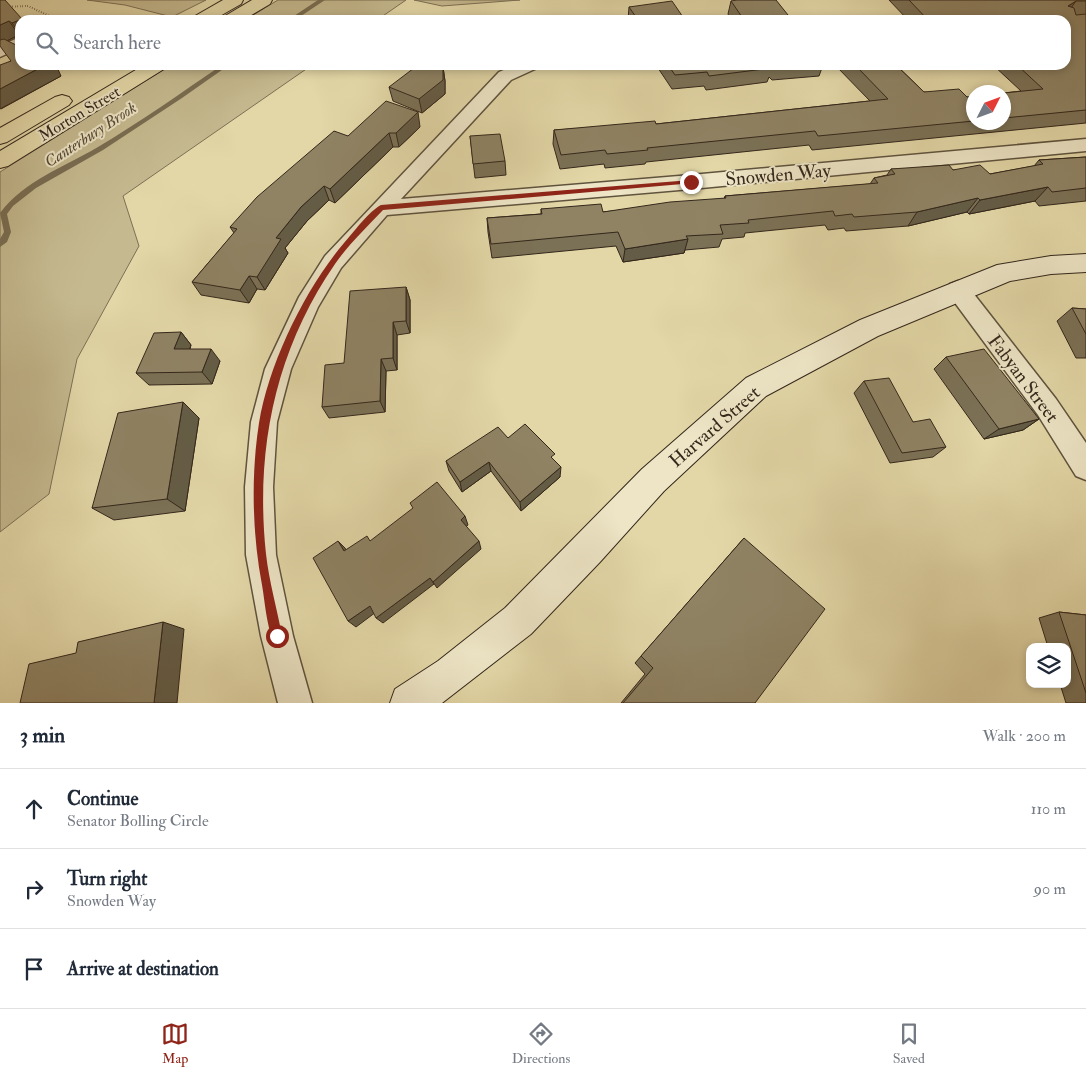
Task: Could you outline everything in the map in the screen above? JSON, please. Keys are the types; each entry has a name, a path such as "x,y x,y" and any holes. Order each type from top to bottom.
{"highway":[{"path":"210,15 235,0"},
{"path":"239,15 264,0"},
{"name":"Morton Street","path":"2,151 117,70"},
{"name":"Morton Street","path":"2,151 148,70"}],"main road":[{"name":"Harvard Street","path":"409,703 451,674 518,621 588,550 652,480 756,386 869,328 1006,272 1051,264 1086,263"}],"street":[{"path":"0,52 15,44"},
{"path":"295,703 277,636 261,555 259,487 264,422 278,368 307,304 333,262 505,76 518,70"},
{"name":"Snowden Way","path":"381,208 701,181 1086,144"},
{"name":"Fabyan Street","path":"958,290 1047,407 1086,467"}],"path":[{"path":"0,7 28,6 47,15"}],"shaded area":[{"path":"87,0 206,0 176,15 164,15 125,5"},
{"path":"278,0 406,0 384,15 253,15"},
{"path":"414,0 520,0 442,6"},
{"path":"163,70 305,70 123,196 139,246 77,359 49,494 0,532 0,172"}],"building":[{"path":"0,0 5,0 18,15 15,15 15,22 12,23 9,21 0,25"},
{"path":"776,0 788,15 741,15 731,1"},
{"path":"909,0 1086,0 1076,1 1068,6 1074,8 1076,15 1086,14 1086,110 1011,117 1011,92 1043,89 1022,70 1071,70 1071,15 923,15"},
{"path":"672,1 682,15 635,15 629,7"},
{"path":"4,39 15,44 15,70 36,70 0,89 0,65 11,61 0,46 0,40"},
{"path":"411,70 443,70 443,80 419,99 389,87"},
{"path":"672,70 756,70 709,76 707,72 675,75"},
{"path":"860,70 901,70 924,92 959,89 966,96 966,122 818,136 815,131 647,148 648,150 607,154 605,150 561,155 554,130 655,121 656,124 888,99"},
{"path":"386,101 418,112 396,133 389,133 330,189 324,186 301,207 276,238 281,239 257,277 249,276 240,290 192,282 237,229 230,227 257,197 334,131 348,136"},
{"path":"500,134 505,161 473,164 470,136"},
{"path":"1086,157 1086,188 1052,192 1048,187 980,200 978,198 917,212 854,217 852,214 835,216 833,211 748,220 749,223 720,225 723,234 686,236 688,239 625,249 618,232 491,244 487,218 542,214 541,209 601,204 603,212 670,202 726,198 725,196 878,183 874,178 895,174 891,169 949,165 953,170 980,165 990,174 1043,164 1039,160"},
{"path":"406,287 406,321 393,322 393,358 381,359 380,401 322,407 325,365 344,363 350,291"},
{"path":"1072,308 1086,309 1086,334"},
{"path":"181,332 174,349 211,349 202,372 136,373 154,333"},
{"path":"984,349 1039,419 999,429 946,357"},
{"path":"889,378 913,422 930,419 946,447 902,453 864,381"},
{"path":"183,402 167,499 92,508 118,413"},
{"path":"525,424 555,454 551,457 561,467 520,502 489,462 460,482 446,461 498,427 508,438"},
{"path":"437,482 465,516 461,520 479,541 433,582 430,578 376,618 370,606 348,621 313,558 338,541 344,551 367,536 370,541 413,508 410,503"},
{"path":"744,538 825,609 755,703 623,703 653,668 641,656"},
{"path":"1059,612 1086,615 1086,693 1071,643 1069,643"},
{"path":"163,622 154,703 20,703 29,664 76,653 78,642"}],"waterway":[{"name":"Canterbury Brook","path":"299,15 322,0"},
{"name":"Canterbury Brook","path":"0,244 8,232 3,214 21,195 48,177 101,148 219,70"}],"route":[{"path":"277,636 261,555 259,487 264,422 278,368 307,304 333,262 354,236 381,208 691,182"}]}
